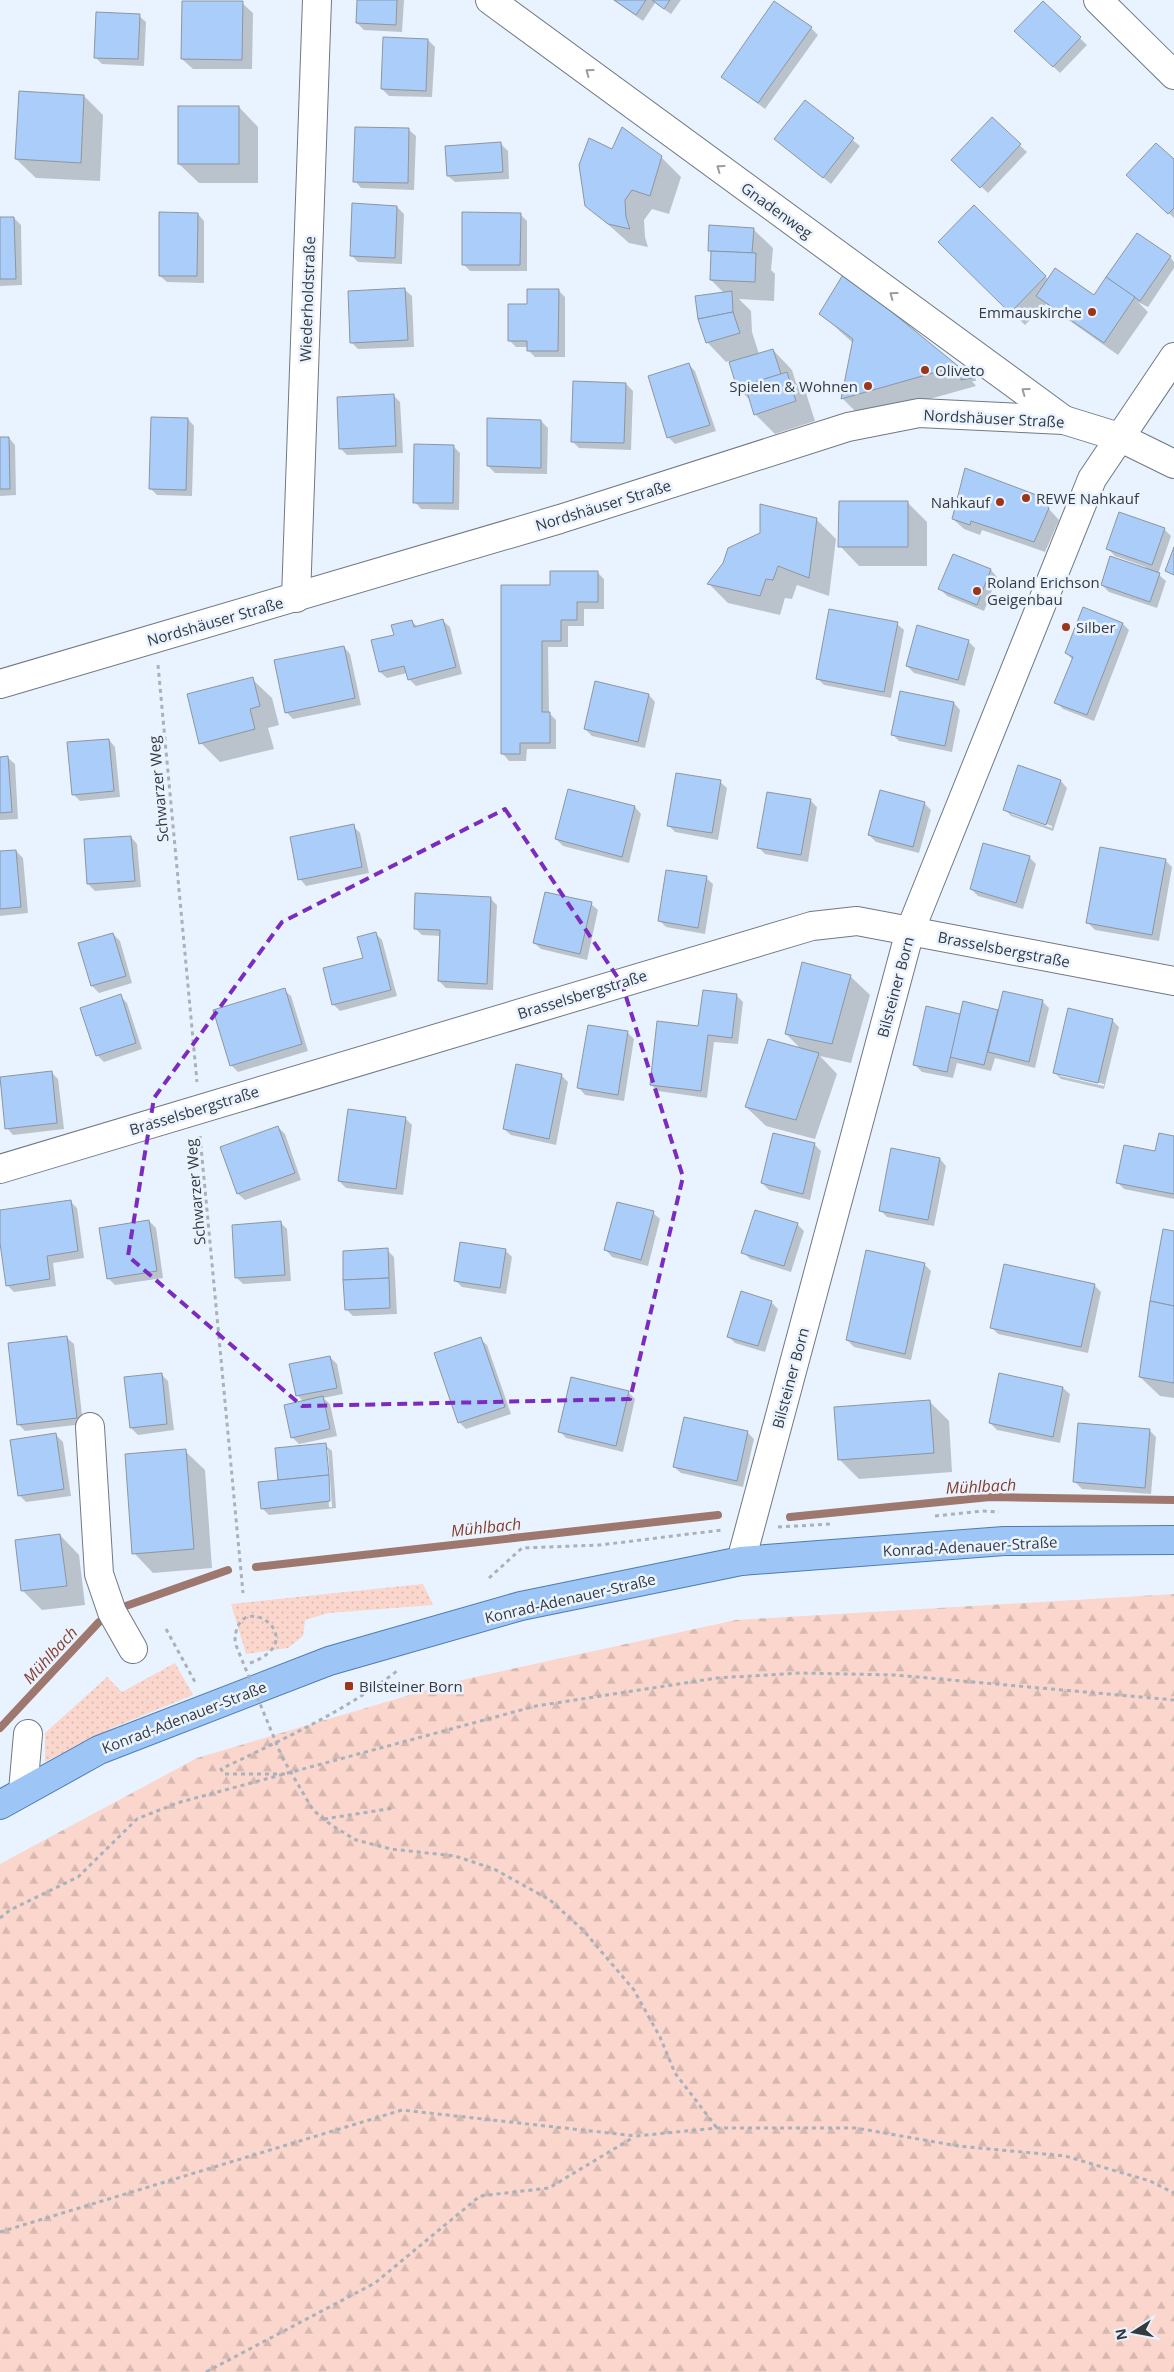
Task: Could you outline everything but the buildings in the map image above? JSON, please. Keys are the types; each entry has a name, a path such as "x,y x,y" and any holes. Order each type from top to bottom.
{"main road":[{"name":"Konrad-Adenauer-Straße","path":"0,1805 99,1750 329,1662 521,1606 741,1561 1004,1541 1174,1540"}],"street":[{"name":"Wiederholdstraße","path":"296,598 317,0"},
{"name":"Gnadenweg","path":"490,0 1064,420"},
{"path":"1098,0 1174,75"},
{"path":"1118,437 1174,357"},
{"name":"Nordshäuser Straße","path":"0,684 560,519 848,427 919,413 1064,420 1118,437 1174,464"},
{"name":"Bilsteiner Born","path":"741,1561 910,931 1092,479 1118,437"},
{"name":"Brasselsbergstraße","path":"0,1169 812,926 857,921 1174,981"},
{"path":"90,1427 99,1574 112,1612 133,1649"},
{"path":"23,1791 28,1734"}],"path":[{"name":"Schwarzer Weg","path":"158,669 244,1593"},
{"path":"241,1666 250,1663 265,1658 274,1649 277,1637 272,1626 265,1618 255,1615 239,1623 235,1631 235,1643 290,1773 313,1810 323,1819 356,1840 392,1849 455,1856 494,1869 550,1900 583,1930 634,1990 660,2037 675,2073 717,2128"},
{"path":"166,1629 195,1682 204,1679"},
{"path":"290,1773 224,1774 221,1769 323,1720 364,1696 399,1670"},
{"path":"0,1918 10,1910 78,1877 137,1819 177,1803 536,1706 717,1678 800,1673 895,1675 1174,1700"},
{"path":"323,1819 394,1808"},
{"path":"0,2232 402,2110 636,2136 717,2128 856,2128 958,2146 1065,2156 1150,2181 1174,2193"},
{"path":"206,2372 375,2283 480,2196 549,2188 636,2136"}],"highlighted area":[{"path":"505,809 622,984 683,1177 630,1399 302,1406 128,1256 154,1098 282,922"}],"green space":[{"path":"423,1584 433,1605 329,1613 305,1620 303,1636 288,1648 246,1654 231,1604"},
{"path":"1174,1594 1174,2372 0,2372 0,1864 197,1758 457,1681 736,1620"},
{"path":"175,1663 193,1695 112,1728 45,1762 45,1733 107,1677 122,1692"}],"waterway":[{"name":"Mühlbach","path":"790,1517 990,1497 1174,1500"},
{"name":"Mühlbach","path":"256,1567 718,1515"},
{"name":"Mühlbach","path":"123,1607 228,1570"},
{"name":"Mühlbach","path":"0,1728 99,1622"}],"place":[{"name":"Emmauskirche","path":"1092,312"},
{"name":"Oliveto","path":"925,370"},
{"name":"Spielen & Wohnen","path":"868,386"},
{"name":"REWE Nahkauf","path":"1026,498"},
{"name":"Nahkauf","path":"1000,502"},
{"name":"Roland Erichson Geigenbau","path":"977,591"},
{"name":"Silber","path":"1066,627"},
{"name":"Bilsteiner Born","path":"349,1686"}]}
